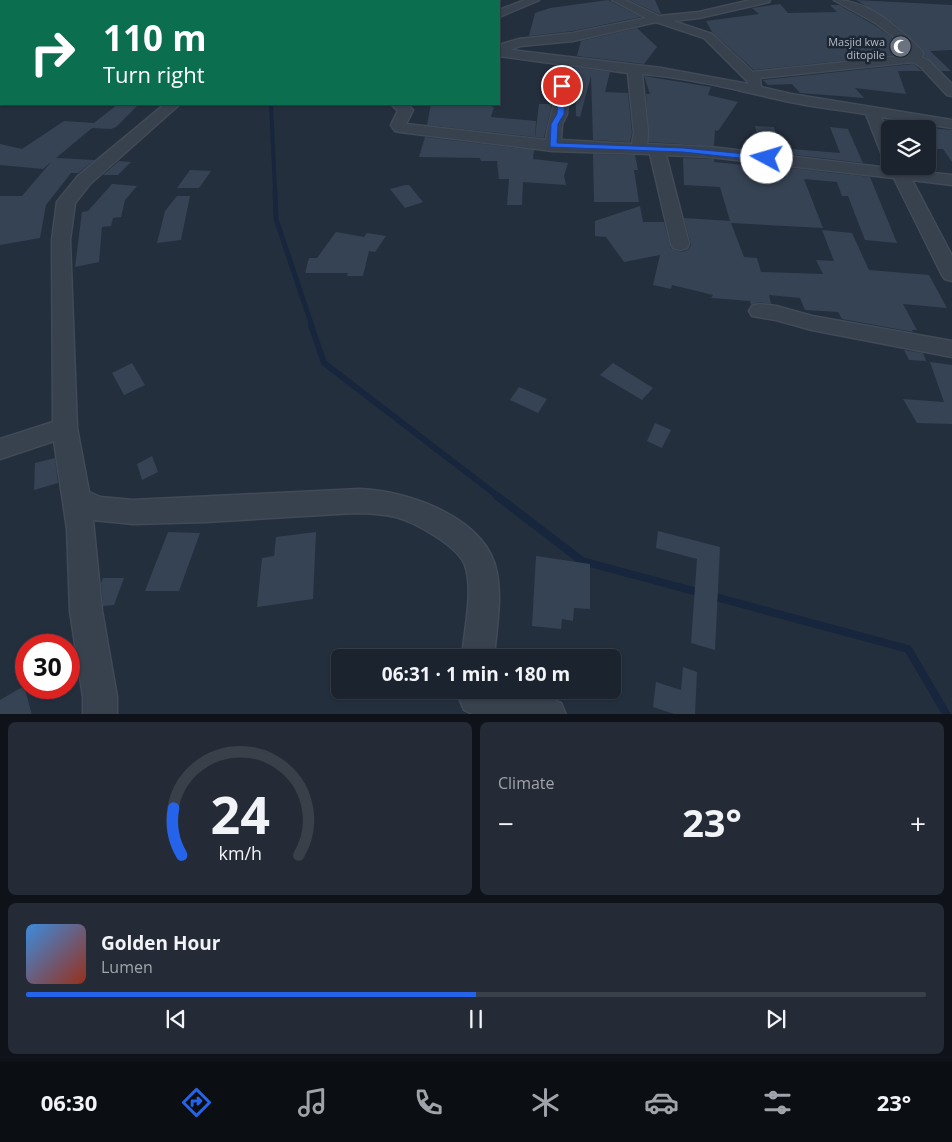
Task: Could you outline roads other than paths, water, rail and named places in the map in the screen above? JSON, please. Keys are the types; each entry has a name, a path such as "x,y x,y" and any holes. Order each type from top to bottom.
{"street":[{"path":"500,14 534,0"},
{"path":"617,0 658,20 708,36 752,82"},
{"path":"500,51 519,43 573,37 658,20 699,15 765,0"},
{"path":"839,0 854,6 892,29 917,53 915,58"},
{"path":"500,51 634,70 752,82 790,98 952,124"},
{"path":"752,82 790,70 915,58 925,64 952,92"},
{"path":"553,146 555,124 560,114 565,67 563,61"},
{"path":"634,70 641,133 639,149"},
{"path":"100,714 100,697 86,611 81,529 65,428 61,240 66,202 94,170 172,105"},
{"path":"399,105 406,110 398,125 400,128 474,139 553,146 710,152 881,168"},
{"path":"872,112 881,134"},
{"path":"657,149 680,244"},
{"path":"901,175 952,275"},
{"path":"925,175 952,180"},
{"path":"759,311 776,313 812,323 952,349"},
{"path":"0,448 65,428"},
{"path":"77,500 98,509 133,512 215,510 354,501 400,506 444,527 462,539 474,551 479,561 482,590 479,649"},
{"path":"475,701 549,714"}],"waterway":[{"path":"691,80 712,84"},
{"path":"706,83 738,90"},
{"path":"271,105 275,191"},
{"path":"275,190 276,219 312,326"},
{"path":"311,325 324,363 499,497"},
{"path":"497,496 582,561 701,593"},
{"path":"712,596 908,649 946,714"}],"place":[{"name":"Masjid kwa ditopile","path":"901,47"}]}
